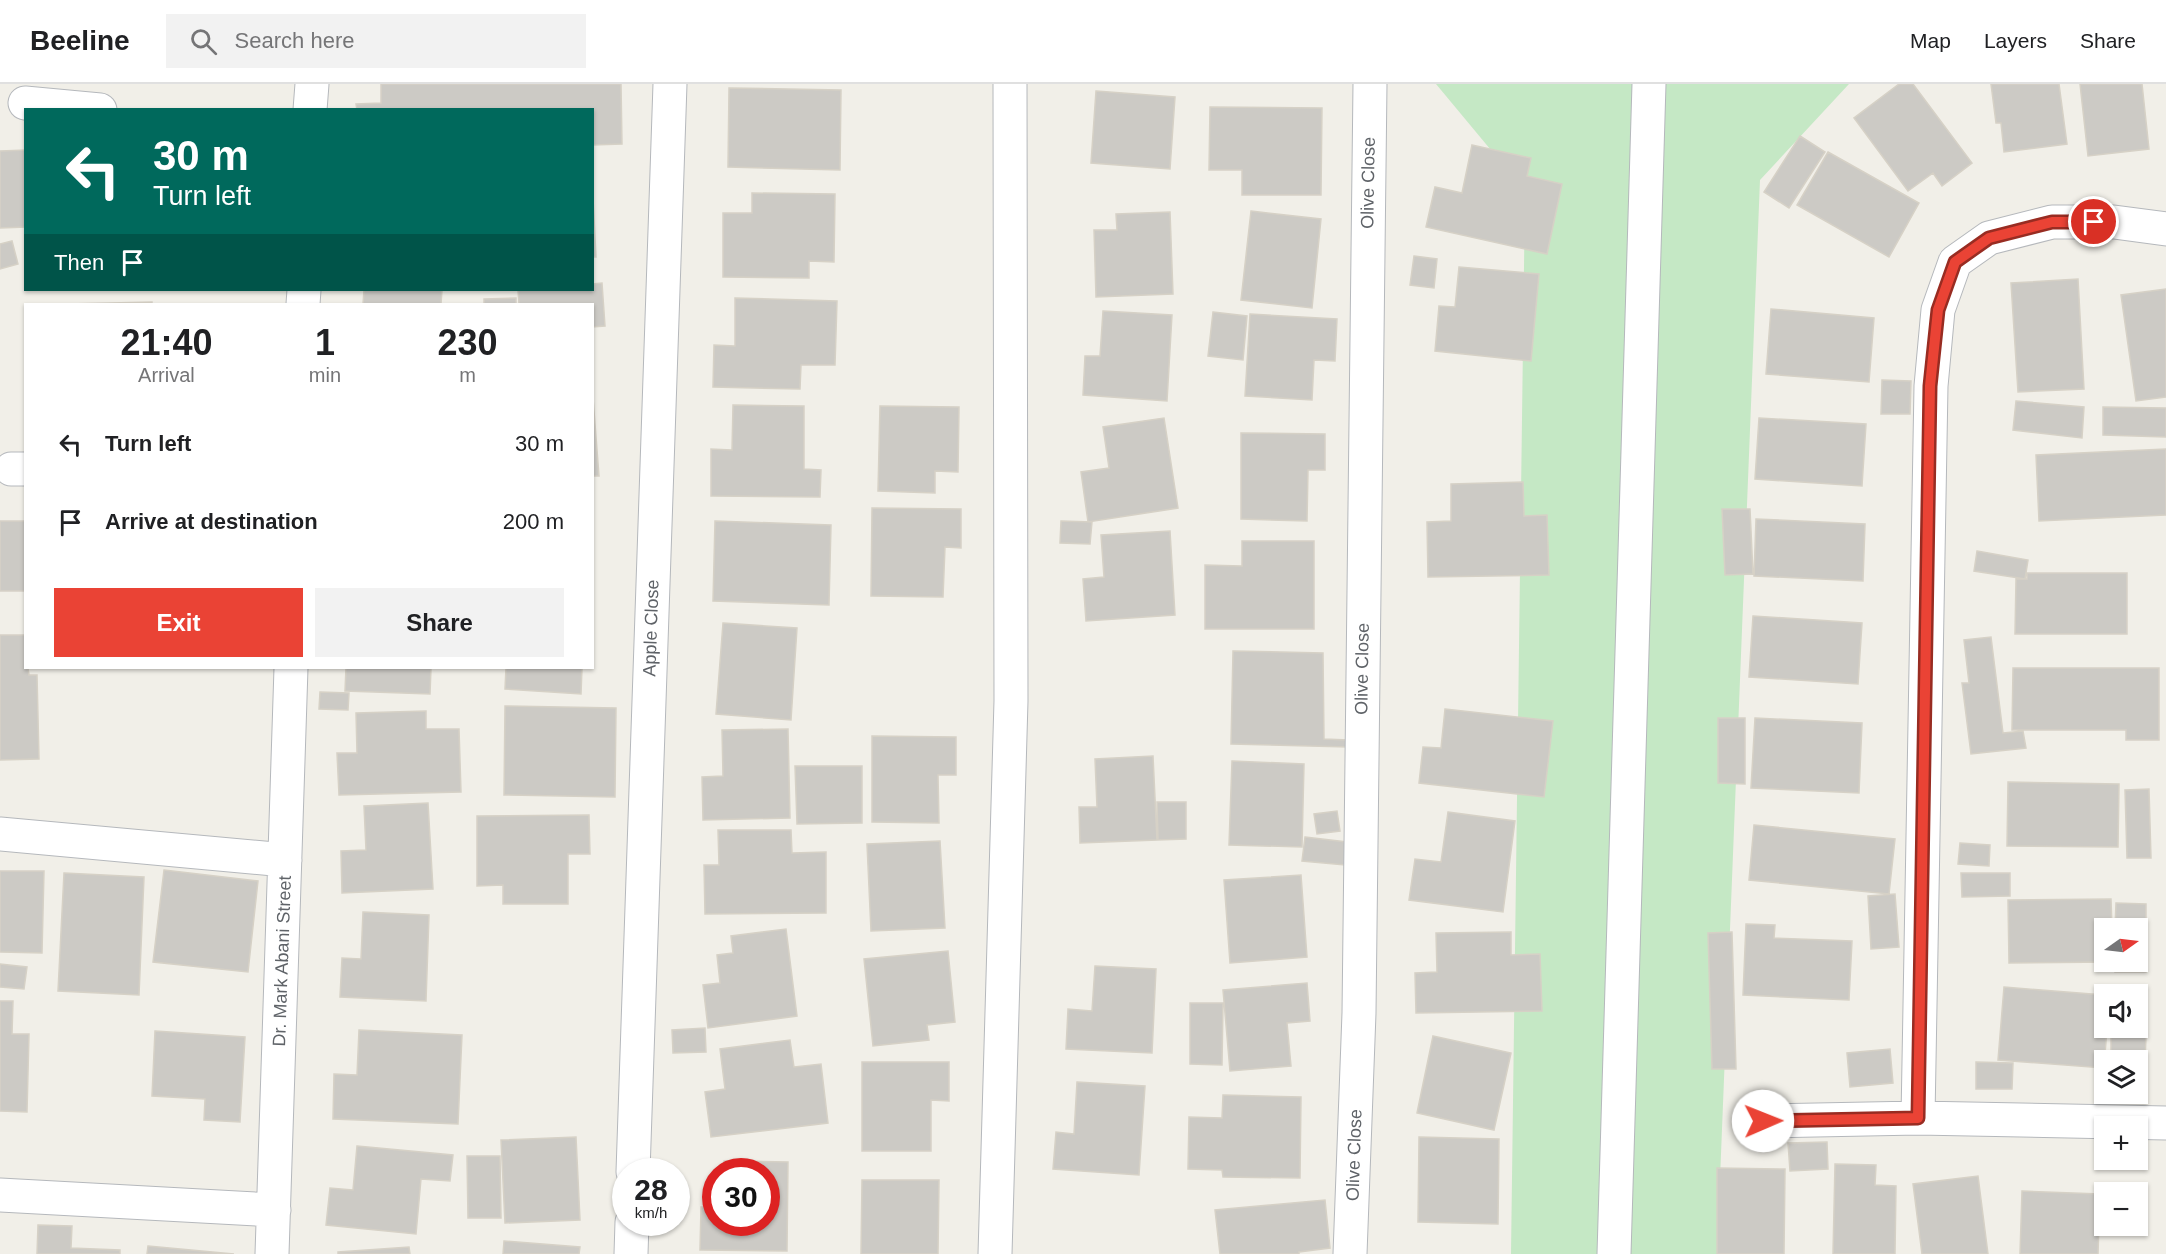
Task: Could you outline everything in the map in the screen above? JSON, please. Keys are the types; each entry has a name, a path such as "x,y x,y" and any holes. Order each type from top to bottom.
{"street":[{"path":"310,108 312,84"},
{"name":"Apple Close","path":"633,1158 670,84"},
{"path":"995,1254 1011,701 1010,84"},
{"name":"Olive Close","path":"1350,1254 1359,1013 1357,983 1370,84"},
{"path":"1614,1254 1649,84"},
{"path":"25,103 79,108"},
{"path":"1918,1118 1930,386 1938,310 1955,262 1989,238 2052,222 2114,222 2166,229"},
{"name":"Dr. Mark Abani Street","path":"272,1254 291,669"},
{"path":"0,834 285,860"},
{"path":"1763,1121 1918,1118 2166,1123"},
{"path":"0,1195 274,1210"},
{"path":"631,1254 632,1236"}],"green space":[{"path":"1436,84 1849,84 1760,180 1717,1254 1511,1254 1525,191"}],"building":[{"path":"381,84 621,84 622,144 594,145 594,108 357,108 356,104 381,103"},
{"path":"1899,84 1913,84 1972,163 1942,186 1933,173 1908,191 1854,118"},
{"path":"1991,84 2059,84 2067,144 2004,152 2001,123 1996,123"},
{"path":"2080,84 2142,84 2149,149 2088,156"},
{"path":"729,88 841,90 840,170 728,167"},
{"path":"1096,91 1175,97 1170,169 1091,163"},
{"path":"1210,107 1322,108 1321,195 1242,195 1242,170 1209,170"},
{"path":"1800,136 1825,152 1789,208 1764,192"},
{"path":"1472,145 1531,158 1527,176 1562,184 1547,254 1426,227 1435,187 1462,193"},
{"path":"24,150 24,227 0,228 0,151"},
{"path":"1828,152 1919,203 1889,257 1797,205"},
{"path":"752,193 835,194 834,262 809,261 809,278 723,277 723,213 752,213"},
{"path":"1251,211 1321,219 1312,308 1241,300"},
{"path":"1170,212 1173,294 1096,297 1094,230 1117,230 1116,214"},
{"path":"594,218 596,257 594,257"},
{"path":"12,241 18,264 0,269 0,244"},
{"path":"1414,256 1437,259 1434,288 1410,285"},
{"path":"1459,267 1539,274 1531,361 1435,351 1439,306 1455,307"},
{"path":"2078,279 2084,389 2018,392 2011,283"},
{"path":"602,283 605,326 594,327 594,303 519,303 518,291 594,291 594,284"},
{"path":"2166,289 2166,397 2136,401 2121,295"},
{"path":"364,291 442,291 441,303 363,303"},
{"path":"516,298 516,303 484,303 484,299"},
{"path":"735,298 837,301 835,365 801,365 800,389 713,387 714,345 735,346"},
{"path":"1771,309 1874,318 1869,382 1766,374"},
{"path":"1103,311 1172,315 1167,401 1083,395 1085,356 1100,356"},
{"path":"1213,312 1247,316 1243,360 1208,356"},
{"path":"1250,314 1337,319 1335,361 1314,360 1312,400 1245,396"},
{"path":"1882,380 1911,381 1910,414 1881,414"},
{"path":"2016,401 2084,407 2082,438 2013,430"},
{"path":"733,405 804,406 804,469 821,470 820,497 711,496 711,449 732,450"},
{"path":"880,406 959,407 958,472 935,471 935,493 878,491"},
{"path":"2103,407 2166,408 2166,437 2103,435"},
{"path":"594,411 599,476 594,476"},
{"path":"1164,418 1178,508 1088,522 1081,472 1109,468 1103,427"},
{"path":"1759,418 1866,424 1862,486 1755,479"},
{"path":"1241,433 1325,434 1325,470 1308,470 1307,521 1241,519"},
{"path":"2166,449 2166,515 2039,521 2036,455"},
{"path":"1523,482 1524,516 1547,515 1549,575 1428,577 1427,522 1451,521 1451,484"},
{"path":"872,508 961,509 961,548 945,547 943,597 871,596"},
{"path":"1722,509 1750,509 1753,574 1725,575"},
{"path":"1756,519 1865,524 1863,581 1754,576"},
{"path":"0,521 24,521 24,591 0,591"},
{"path":"715,521 831,525 829,605 713,601"},
{"path":"1061,521 1092,522 1090,544 1060,543"},
{"path":"1170,531 1175,615 1086,621 1083,579 1104,577 1101,535"},
{"path":"1242,541 1314,541 1314,629 1205,629 1205,565 1242,566"},
{"path":"1977,551 2028,560 2025,579 1974,571"},
{"path":"2027,573 2127,573 2127,634 2015,634 2016,579 2027,579"},
{"path":"1753,616 1862,623 1858,684 1749,677"},
{"path":"723,623 797,628 791,720 716,714"},
{"path":"0,635 24,635 24,669 28,669 29,675 37,675 39,759 0,760"},
{"path":"1991,637 2003,733 2023,731 2026,748 1971,754 1962,683 1969,683 1964,640"},
{"path":"1233,651 1323,653 1324,739 1348,740 1348,747 1231,744"},
{"path":"2013,668 2159,668 2159,740 2126,740 2126,730 2012,730"},
{"path":"346,669 431,669 430,694 345,691"},
{"path":"506,669 582,669 581,694 505,689"},
{"path":"320,692 349,693 348,710 319,709"},
{"path":"505,706 616,708 615,797 504,795"},
{"path":"1445,709 1553,721 1544,797 1419,783 1423,747 1441,748"},
{"path":"426,711 426,729 459,729 461,792 339,795 337,753 357,753 356,713"},
{"path":"1718,718 1745,718 1745,784 1718,783"},
{"path":"1755,718 1862,723 1859,793 1751,788"},
{"path":"788,729 790,818 703,820 702,777 723,776 722,730"},
{"path":"872,736 956,737 956,775 938,775 939,823 872,822"},
{"path":"1153,756 1157,840 1080,843 1079,807 1097,807 1095,759"},
{"path":"1232,761 1304,764 1302,847 1229,845"},
{"path":"795,766 862,766 862,823 797,824"},
{"path":"2008,782 2119,784 2118,847 2007,846"},
{"path":"2149,789 2151,858 2127,858 2125,790"},
{"path":"1157,802 1186,802 1186,839 1158,840"},
{"path":"428,803 433,889 342,893 341,851 366,850 364,806"},
{"path":"1337,811 1340,831 1317,834 1314,814"},
{"path":"1448,812 1515,821 1503,912 1409,900 1415,859 1441,862"},
{"path":"589,815 590,854 568,854 568,904 503,904 503,885 477,886 477,816"},
{"path":"1754,825 1895,839 1889,894 1749,880"},
{"path":"718,830 791,830 792,853 826,852 826,913 705,914 704,865 719,865"},
{"path":"1305,837 1347,842 1345,865 1302,861"},
{"path":"940,841 945,928 871,931 867,844"},
{"path":"1960,843 1990,845 1989,866 1958,864"},
{"path":"164,870 258,881 248,972 153,962"},
{"path":"0,871 44,871 42,953 0,952"},
{"path":"64,873 144,877 139,995 58,991"},
{"path":"1961,873 2010,873 2010,896 1962,897"},
{"path":"1301,875 1307,957 1230,963 1224,880"},
{"path":"1895,894 1899,947 1871,949 1868,896"},
{"path":"2111,899 2112,918 2094,918 2094,962 2009,963 2008,900"},
{"path":"2116,903 2146,904 2146,918 2115,918"},
{"path":"363,912 429,915 426,1001 340,997 342,958 361,959"},
{"path":"1746,924 1775,925 1774,938 1852,941 1849,1000 1743,995"},
{"path":"786,929 797,1016 708,1028 703,985 720,983 717,955 733,953 731,936"},
{"path":"1511,932 1511,955 1540,954 1542,1011 1416,1013 1415,973 1437,972 1436,933"},
{"path":"1732,932 1736,1069 1712,1069 1708,933"},
{"path":"948,951 955,1022 927,1025 929,1040 873,1046 864,959"},
{"path":"0,964 27,967 24,989 0,987"},
{"path":"1095,966 1156,969 1152,1053 1066,1049 1068,1009 1092,1011"},
{"path":"1307,983 1310,1021 1287,1023 1291,1066 1230,1071 1223,990"},
{"path":"2004,987 2094,994 2094,1038 2106,1038 2105,1050 2094,1050 2094,1067 1998,1060"},
{"path":"0,1001 13,1001 12,1034 29,1034 27,1112 0,1111"},
{"path":"1190,1003 1223,1003 1222,1065 1190,1064"},
{"path":"705,1028 706,1052 673,1053 672,1030"},
{"path":"359,1030 462,1035 458,1124 333,1119 334,1074 357,1075"},
{"path":"155,1031 245,1037 240,1122 204,1120 205,1099 152,1096"},
{"path":"1433,1036 1511,1053 1494,1130 1417,1113"},
{"path":"2111,1038 2146,1038 2145,1050 2111,1050"},
{"path":"790,1040 794,1067 821,1064 828,1123 711,1137 705,1092 725,1089 720,1049"},
{"path":"1890,1049 1893,1083 1850,1087 1847,1053"},
{"path":"862,1062 949,1062 949,1101 931,1100 931,1151 862,1151"},
{"path":"1976,1062 2013,1063 2012,1089 1976,1089"},
{"path":"1077,1082 1145,1086 1139,1175 1053,1169 1056,1132 1074,1134"},
{"path":"1223,1095 1301,1097 1300,1178 1223,1177 1222,1170 1188,1169 1189,1117 1222,1118"},
{"path":"576,1137 580,1220 505,1223 501,1140"},
{"path":"1419,1137 1499,1139 1498,1224 1418,1222"},
{"path":"1827,1142 1828,1169 1790,1171 1788,1143"},
{"path":"357,1146 453,1155 450,1181 421,1179 416,1234 326,1225 330,1188 353,1190"},
{"path":"467,1156 500,1156 501,1218 468,1218"},
{"path":"780,1162 788,1162 787,1251 700,1250 701,1207 702,1236 780,1236"},
{"path":"1835,1164 1876,1165 1875,1185 1896,1186 1895,1254 1833,1254"},
{"path":"1717,1168 1785,1169 1784,1254 1717,1254"},
{"path":"1978,1176 1988,1254 1922,1254 1913,1184"},
{"path":"862,1180 939,1180 938,1254 861,1254"},
{"path":"2022,1191 2094,1194 2094,1236 2099,1236 2098,1254 2020,1254"},
{"path":"1325,1200 1330,1248 1299,1252 1299,1254 1220,1254 1215,1210"},
{"path":"38,1225 72,1226 71,1248 120,1250 120,1254 37,1254"},
{"path":"504,1241 580,1247 579,1254 503,1254"},
{"path":"148,1246 234,1254 147,1254"},
{"path":"409,1247 410,1254 338,1254 338,1252"}],"route":[{"path":"1763,1121 1918,1118 1930,386 1938,310 1955,262 1989,238 2052,222 2094,222"}]}
